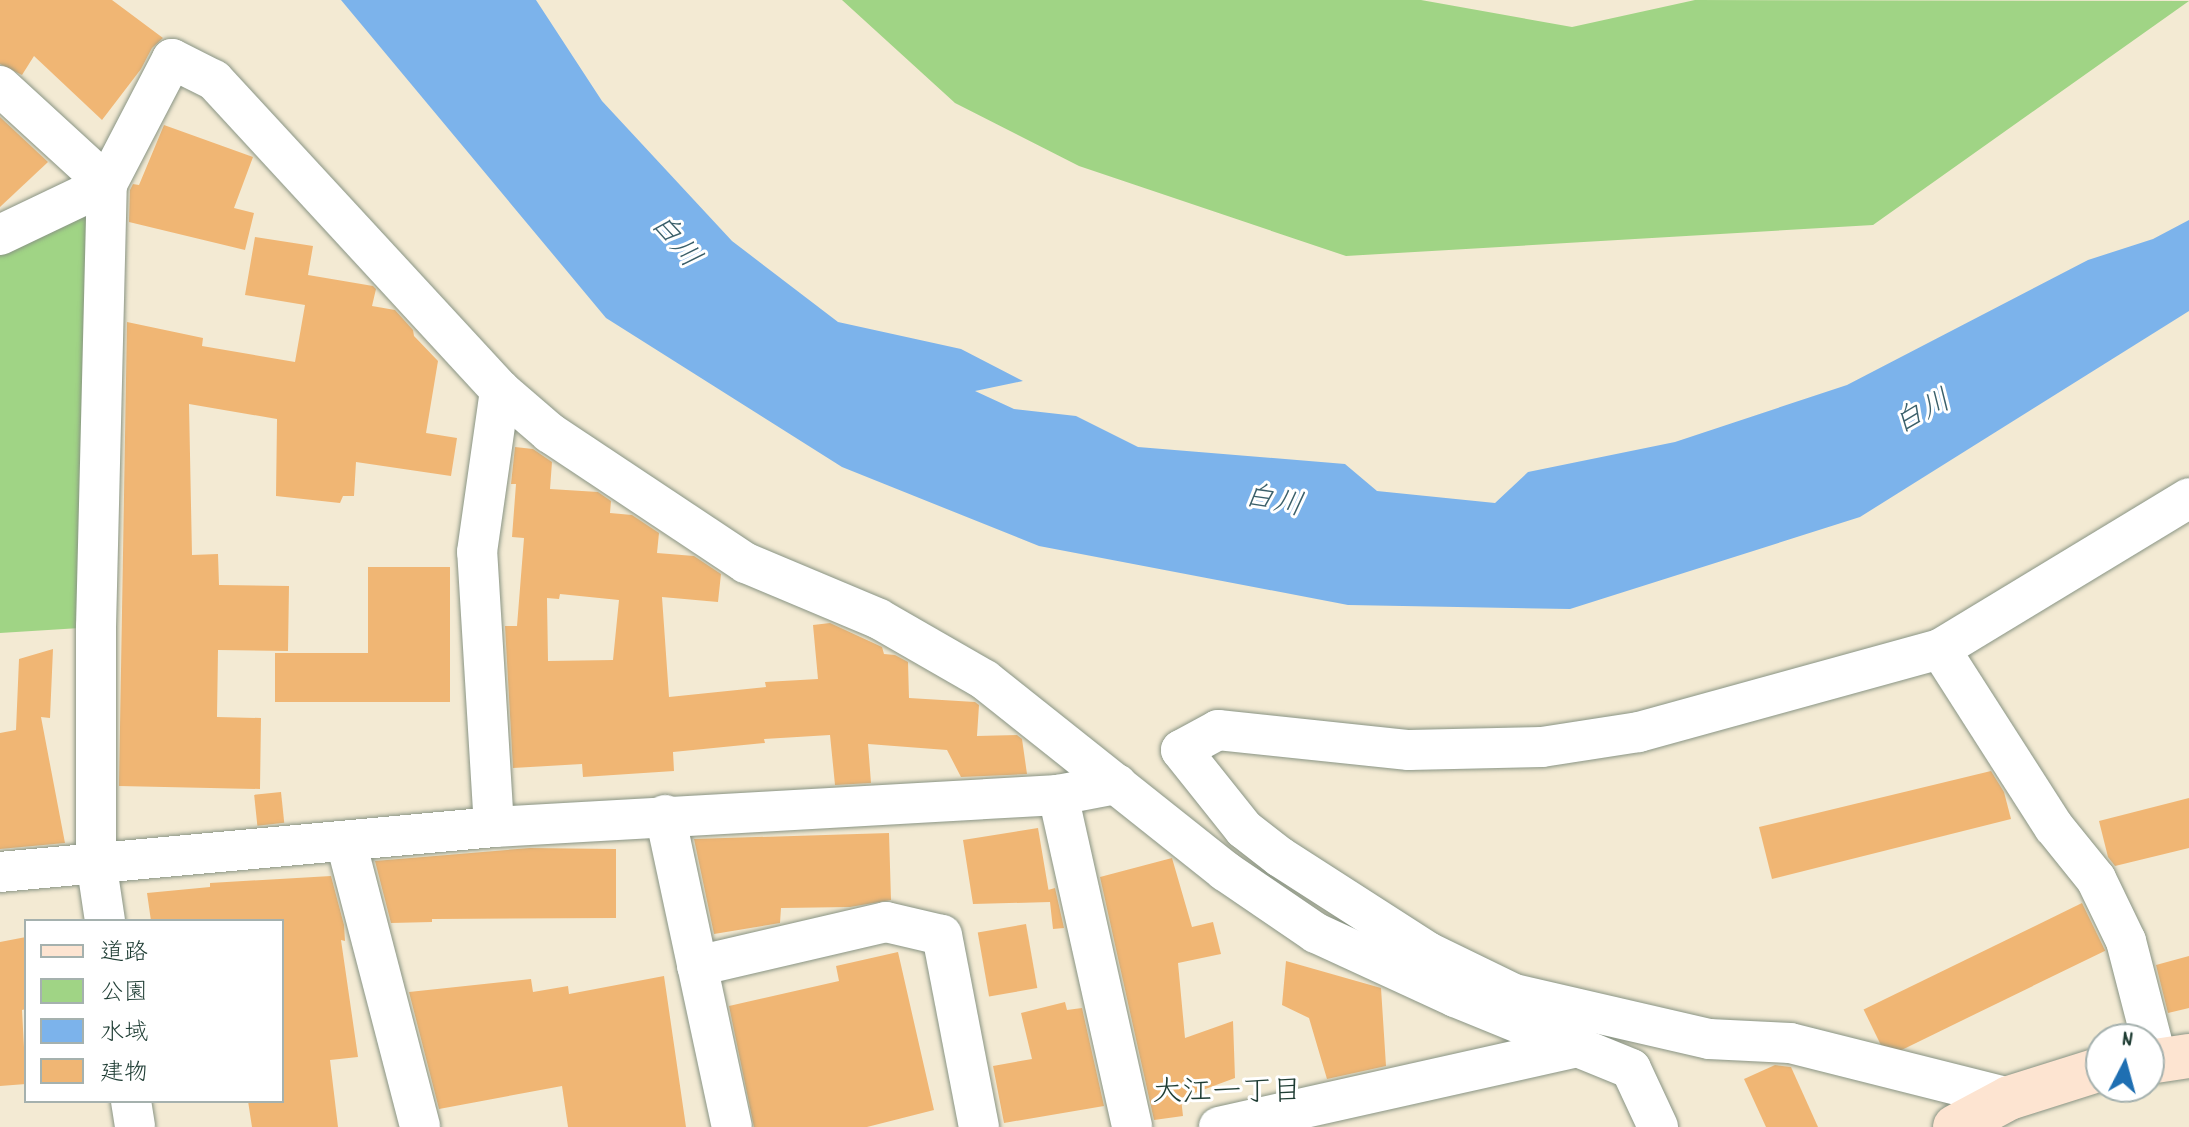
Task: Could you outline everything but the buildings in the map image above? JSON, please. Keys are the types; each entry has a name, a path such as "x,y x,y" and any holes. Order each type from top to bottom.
{"main road":[{"path":"1955,1127 2009,1098 2085,1074"}],"street":[{"path":"105,919 96,861 96,627 107,184 172,59 214,80 500,390 550,433 746,563 879,619 985,680 1225,871 1316,933 1455,997 1631,1069 1658,1127"},
{"path":"0,86 107,184"},
{"path":"0,235 107,184"},
{"path":"494,827 477,552 500,390"},
{"path":"2009,1098 1790,1043 1709,1039 1514,994 1428,952 1280,857 1244,829 1181,750 1218,730 1409,750 1542,747 1639,732 1940,649 2189,498"},
{"path":"1940,649 2054,827 2096,879 2126,941 2153,1023"},
{"path":"0,872 494,827 1058,795 1117,784"},
{"path":"1058,795 1132,1127"},
{"path":"665,815 732,1127"},
{"path":"346,842 420,1127"},
{"path":"697,966 886,922 942,935 979,1127"},
{"path":"1219,1127 1578,1047"},
{"path":"131,1103 135,1127"}],"green space":[{"path":"842,0 1421,0 1572,27 1695,0 2189,1 1873,225 1346,256 1079,166 955,103"},
{"path":"107,184 96,627 0,633 0,235"}],"water":[{"name":"白川","path":"341,0 536,0 602,101 732,241 838,322 961,349 1023,381 975,391 1014,409 1076,416 1138,447 1345,464 1377,491 1495,503 1528,472 1675,442 1847,385 2088,260 2153,239 2189,220 2189,311 1860,517 1570,609 1348,605 1039,546 842,467 606,318"}],"district":[{"name":"大江一丁目","path":"1227,1095"}]}
